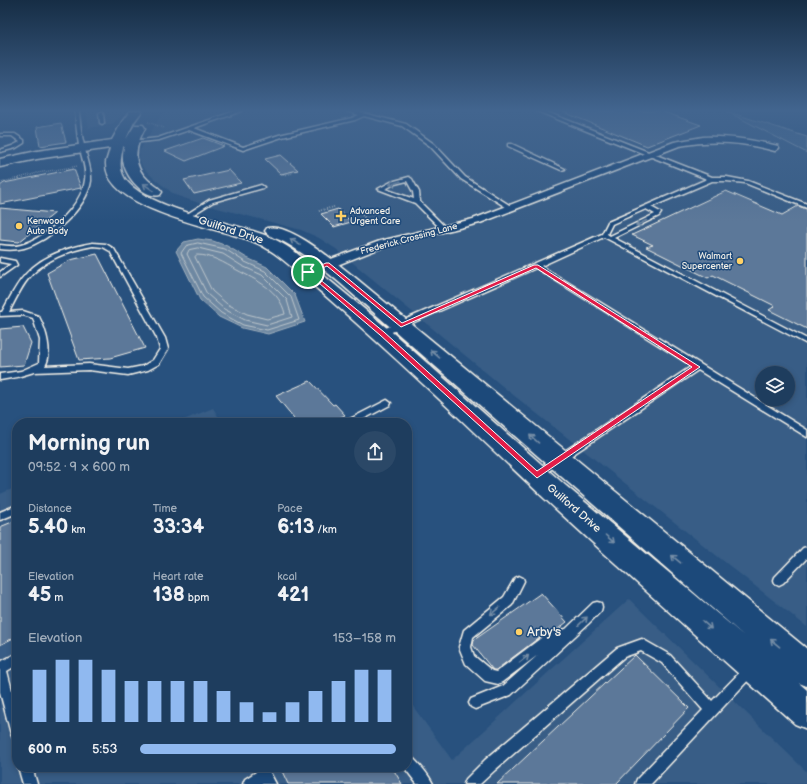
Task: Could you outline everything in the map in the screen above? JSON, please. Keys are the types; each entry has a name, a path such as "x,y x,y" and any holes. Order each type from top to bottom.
{"main road":[{"path":"2,157 82,148"},
{"name":"Guilford Drive","path":"126,148 131,169 141,182 161,195 193,213 269,242 318,268"},
{"name":"Guilford Drive","path":"193,213 248,222 278,233 391,329 560,461 806,670"},
{"name":"Guilford Drive","path":"391,329 537,475 807,712"}],"street":[{"name":"Frederick Crossing Lane","path":"318,268 384,243 444,230 476,221 668,148"}],"lane":[{"path":"2,157 13,148"},
{"path":"0,247 12,248 25,245 50,232 72,212 86,190 88,181 87,165 82,148"},
{"path":"434,148 463,178 512,208"},
{"path":"516,148 563,169"},
{"path":"631,148 711,179 727,179 746,182 807,206"},
{"path":"417,202 416,192 409,179 392,183 381,190 417,202 444,230"},
{"path":"607,236 610,223 711,179"},
{"path":"193,213 212,201 222,197 261,187"},
{"path":"391,329 657,215 658,213 646,207"},
{"path":"607,236 807,342"},
{"path":"2,314 28,275 37,267 61,254 84,246 96,244 108,246 112,250 162,338 164,349 156,362 145,368 128,372 89,367 34,369"},
{"path":"0,260 13,262 14,265 0,275"},
{"path":"536,266 807,434"},
{"path":"0,377 20,374 43,364 46,346 41,327 36,317 23,313 2,314"},
{"path":"537,475 560,461 697,367"},
{"path":"359,418 387,404"},
{"path":"0,516 12,511"},
{"path":"779,580 807,551"},
{"path":"519,581 508,601 468,634 465,646 470,660 478,669 489,677 498,678 553,636 569,634"},
{"path":"475,704 507,690 569,634 597,606"},
{"path":"471,784 490,765 621,652 642,645 666,659 711,710"},
{"path":"12,662 0,668 12,715"},
{"path":"642,784 754,666"},
{"path":"412,767 426,784"},
{"path":"26,772 30,784"},
{"path":"250,784 264,775"}],"path":[{"path":"0,183 38,173 87,165"},
{"path":"283,175 294,173"},
{"path":"319,211 334,207"},
{"path":"357,210 367,220"}],"shaded area":[{"path":"141,148 797,148 807,153 807,627 507,390 336,249 319,238 301,230 202,204 175,195 143,168 139,159"},
{"path":"797,148 807,148 807,153"},
{"path":"213,408 219,418 188,418"},
{"path":"12,489 12,772 412,772 412,705 452,760 629,599 807,772 807,784 0,784 0,494"}],"water":[{"path":"198,239 213,241 227,246 247,258 267,267 295,295 305,322 268,334 242,328 219,317 200,300 176,251 184,242"}],"building":[{"path":"175,148 220,148 186,161 165,151"},
{"path":"281,155 298,170 281,174 265,159"},
{"path":"74,169 81,188 0,204 0,186 4,183"},
{"path":"229,170 241,183 194,194 184,180"},
{"name":"Walmart Supercenter","path":"726,191 782,215 798,206 807,209 807,329 769,310 775,306 713,275 708,278 646,247 653,245 632,235"},
{"name":"Kenwood Auto Body","path":"0,208 55,213 19,242 0,240"},
{"name":"Advanced Urgent Care","path":"338,209 351,222 334,227 321,214"},
{"path":"97,254 145,348 110,358 79,360 47,273 70,260"},
{"path":"23,327 31,343 24,365 0,367 0,329"},
{"path":"310,381 345,415 339,418 294,418 276,396"},
{"path":"12,522 12,639 0,645 0,527"},
{"name":"Arby's","path":"541,593 567,622 558,629 548,631 496,670 493,670 473,645 474,640"},
{"path":"635,655 689,708 616,784 497,784"},
{"path":"282,772 395,772 402,784 288,784"}],"place":[{"name":"Advanced Urgent Care","path":"341,216"},
{"name":"Kenwood Auto Body","path":"19,226"},
{"name":"Walmart Supercenter","path":"740,261"},
{"name":"Arby's","path":"519,632"}],"route":[{"path":"328,264 401,325 536,266 697,367 560,461 537,475 382,333 308,272 328,264"}]}
